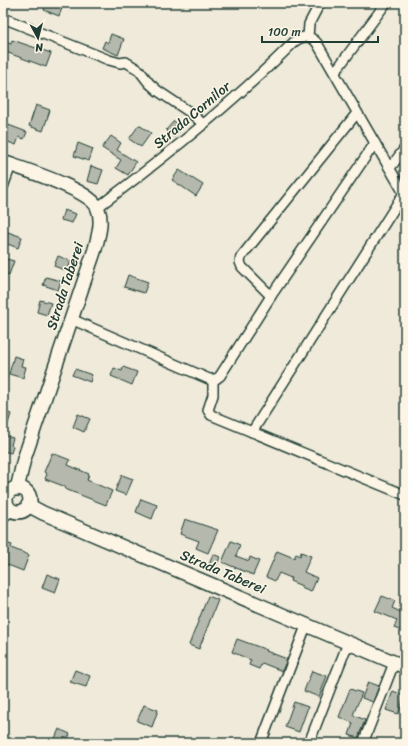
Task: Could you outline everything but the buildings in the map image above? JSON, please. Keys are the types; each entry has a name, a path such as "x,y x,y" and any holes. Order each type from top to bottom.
{"street":[{"path":"252,432 405,194 317,43 314,39 304,37 320,3"},
{"path":"334,72 386,3"},
{"path":"3,18 109,60 120,63 126,62 139,70 158,92 191,113 203,124"},
{"name":"Strada Cornilor","path":"98,207 158,162 251,84 304,37"},
{"path":"271,296 242,267 240,262 241,257 357,113"},
{"path":"213,380 220,376 271,296 375,142"},
{"path":"390,168 405,148"},
{"path":"3,187 7,163 77,191 98,207"},
{"name":"Strada Taberei","path":"98,207 100,222 95,249 24,459 17,489 8,493 6,500 8,514 21,511 28,506 53,518 400,665"},
{"path":"71,319 213,380"},
{"path":"213,380 214,388 208,410 209,413 216,418 405,495"},
{"path":"17,489 26,493 29,499 28,506"},
{"path":"261,743 306,626"},
{"path":"308,743 348,643"},
{"path":"363,743 400,665"}]}
